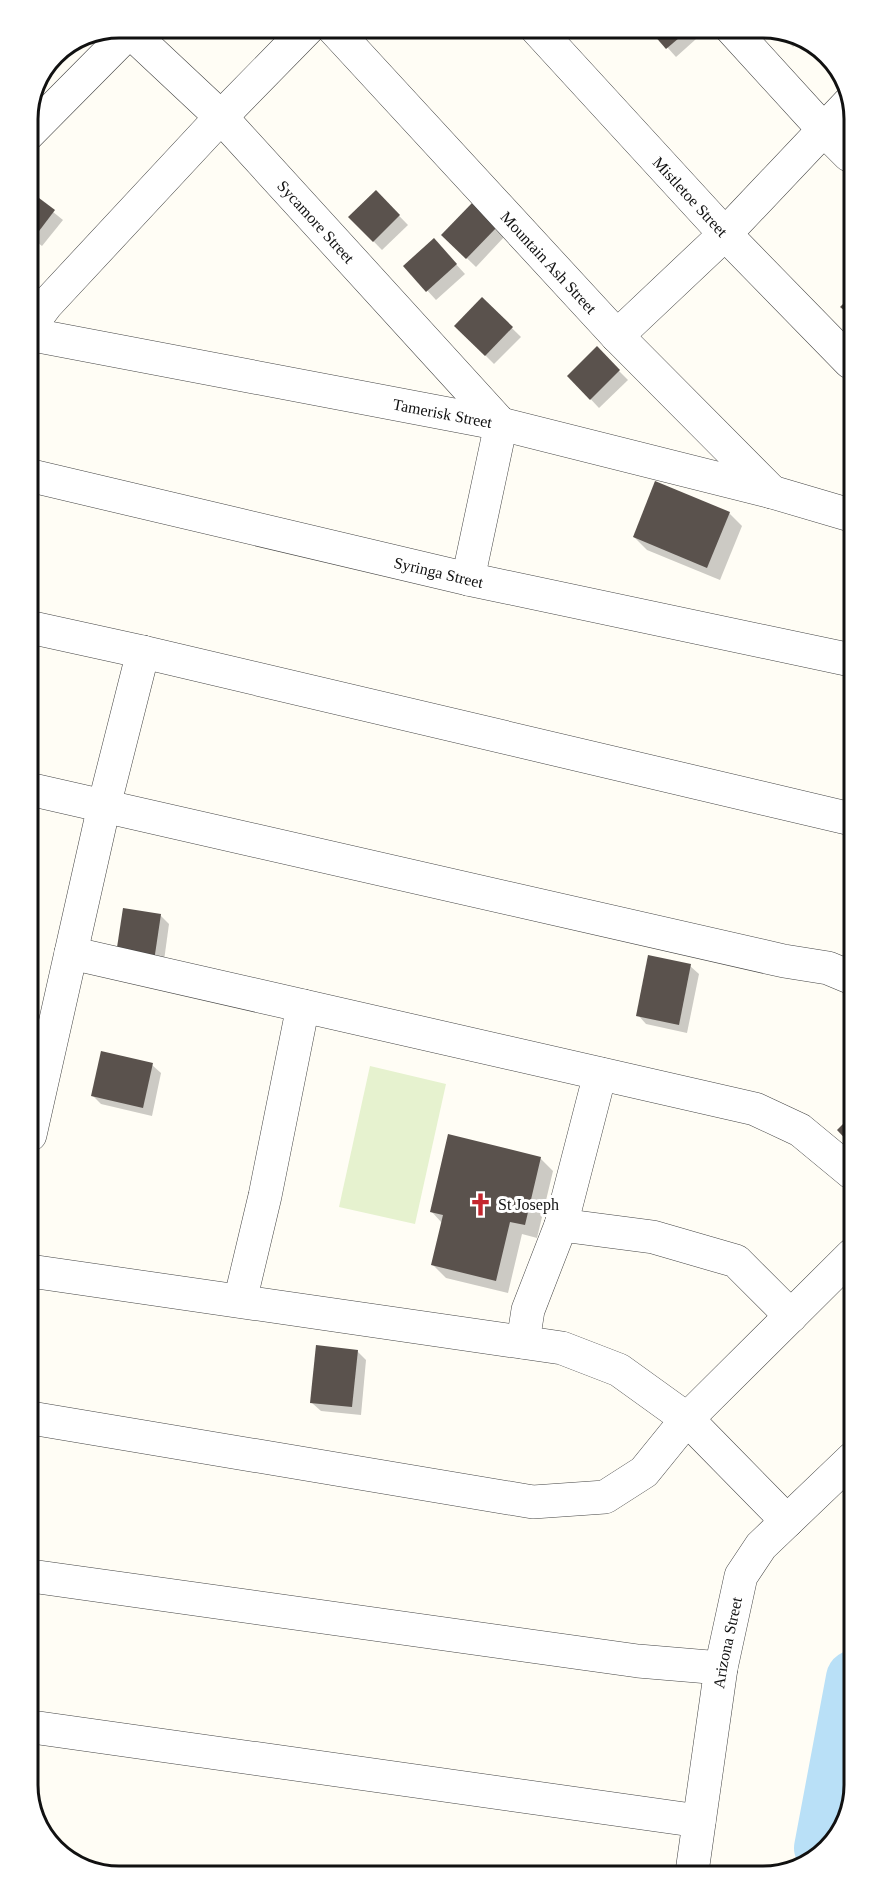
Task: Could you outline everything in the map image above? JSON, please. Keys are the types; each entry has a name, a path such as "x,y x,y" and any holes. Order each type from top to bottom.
{"street":[{"path":"38,123 119,38"},
{"name":"Sycamore Street","path":"137,38 221,117 501,424"},
{"path":"38,316 221,117 298,38"},
{"name":"Mountain Ash Street","path":"342,38 617,336 772,492"},
{"name":"Mistletoe Street","path":"546,38 725,234 844,356"},
{"path":"740,38 844,149"},
{"path":"617,336 725,234 843,109"},
{"name":"Tamerisk Street","path":"38,336 501,424 772,492 844,513"},
{"path":"468,579 501,424"},
{"name":"Syringa Street","path":"38,477 468,579 844,659"},
{"path":"38,629 844,817"},
{"path":"38,1099 104,806 143,652"},
{"path":"38,791 784,961 828,968 844,975"},
{"path":"71,953 755,1109 800,1130 844,1166"},
{"path":"240,1301 266,1196 303,1006"},
{"path":"522,1342 528,1310 561,1226 600,1074"},
{"path":"561,1226 653,1238 736,1262 791,1316"},
{"path":"38,1419 533,1502 605,1497 644,1472 687,1419 844,1263"},
{"path":"38,1272 562,1348 619,1370 687,1419 787,1521"},
{"name":"Arizona Street","path":"693,1866 721,1668 741,1576 761,1546 844,1467"},
{"path":"38,1577 627,1659 721,1668"},
{"path":"38,1728 699,1821"}],"green space":[{"path":"370,1066 446,1084 415,1224 339,1207"}],"building":[{"path":"656,38 679,38 666,49"},
{"path":"376,190 400,215 373,242 348,217"},
{"path":"38,197 55,210 38,232"},
{"path":"473,202 498,226 466,259 441,235"},
{"path":"434,238 457,264 426,292 403,266"},
{"path":"482,297 513,327 485,356 454,326"},
{"path":"597,346 620,370 590,400 567,376"},
{"path":"655,481 730,512 707,568 633,537"},
{"path":"123,908 161,914 154,961 116,954"},
{"path":"648,955 691,964 679,1025 636,1016"},
{"path":"101,1051 153,1063 143,1108 91,1096"},
{"path":"844,1123 844,1137 837,1130"},
{"path":"448,1134 541,1157 525,1225 510,1222 496,1281 431,1265 443,1215 430,1212"},
{"path":"316,1345 358,1350 352,1407 310,1403"}],"waterway":[{"path":"824,1837 844,1731"}],"place":[{"name":"St Joseph","path":"480,1204"}]}
